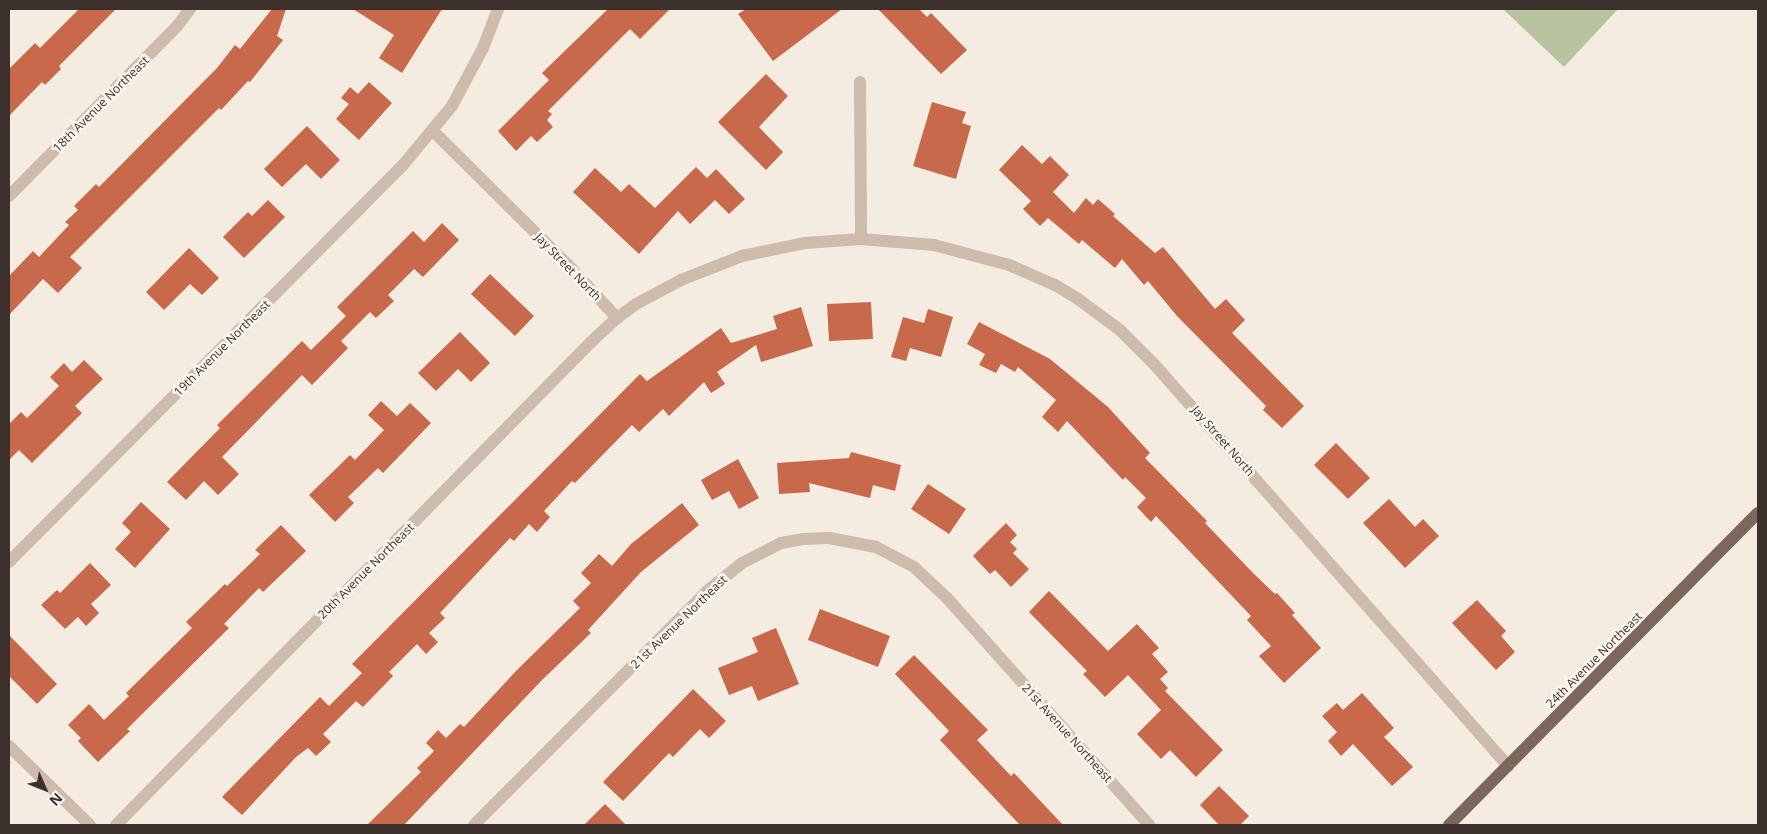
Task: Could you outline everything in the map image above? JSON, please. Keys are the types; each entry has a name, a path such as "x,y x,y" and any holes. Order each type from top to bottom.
{"main road":[{"name":"24th Avenue Northeast","path":"1449,825 1758,513"}],"street":[{"name":"18th Avenue Northeast","path":"9,196 178,25 190,9"},
{"path":"433,131 452,106 483,48 498,9"},
{"path":"860,82 860,239"},
{"name":"Jay Street North","path":"433,131 572,269 617,318 636,304 681,280 734,259 805,242 860,239 934,246 1009,265 1055,285 1078,298 1120,330 1154,364 1508,766"},
{"name":"19th Avenue Northeast","path":"9,562 403,165 433,131"},
{"name":"20th Avenue Northeast","path":"116,825 591,342 617,318"},
{"name":"21st Avenue Northeast","path":"474,825 706,592 742,563 781,543 803,539 829,538 876,548 914,567 947,598 1149,825"},
{"path":"9,746 90,825"}],"green space":[{"path":"1503,9 1618,9 1564,67"}],"building":[{"path":"79,9 116,9 59,66 61,69 45,85 42,82 9,116 9,69 35,43 40,48"},
{"path":"272,9 286,9 277,36 283,40 250,82 248,81 221,110 219,108 70,257 82,268 58,293 43,279 9,315 9,276 33,251 39,257 69,225 65,222 78,210 74,206 96,184 99,187 217,68 235,45 240,49"},
{"path":"353,9 442,9 402,73 379,58 394,35"},
{"path":"608,9 670,9 640,39 630,29 548,111 552,114 547,120 553,127 537,142 531,136 516,151 498,131 549,80 542,73"},
{"path":"746,9 842,9 773,61 738,14"},
{"path":"878,9 919,9 927,17 931,13 967,50 941,74"},
{"path":"766,74 788,96 759,127 783,152 766,170 718,122"},
{"path":"369,82 392,103 359,140 336,119 349,104 341,98 350,87 358,94"},
{"path":"932,102 966,112 962,123 971,126 956,179 913,166"},
{"path":"307,126 340,160 321,179 306,164 282,187 264,169"},
{"path":"1022,145 1042,164 1050,156 1069,175 1053,192 1074,213 1086,198 1093,205 1098,199 1115,214 1113,216 1155,253 1163,247 1215,309 1226,299 1245,320 1232,333 1304,406 1282,428 1263,410 1266,406 1177,316 1148,281 1144,285 1122,259 1115,268 1082,240 1079,244 1048,218 1040,226 1023,209 1031,201 999,170"},
{"path":"696,167 707,178 716,169 745,199 729,214 715,200 690,224 678,211 639,254 573,192 595,168 621,192 629,184 655,208"},
{"path":"268,200 285,217 244,258 223,237 248,212 252,216"},
{"path":"442,223 459,240 423,277 414,269 388,295 394,301 376,318 370,312 341,341 348,348 312,385 302,375 222,457 239,474 218,495 204,481 186,500 167,482 220,428 217,425 302,341 311,350 346,316 337,307 413,231 424,242"},
{"path":"189,248 219,278 202,295 190,284 164,310 146,292"},
{"path":"490,274 534,316 515,336 471,294"},
{"path":"871,302 873,339 829,341 827,304"},
{"path":"801,307 813,346 761,362 756,345 717,372 725,384 711,393 704,382 669,416 663,409 639,432 632,425 575,483 572,481 544,511 550,517 537,532 529,524 514,541 510,538 440,613 445,618 429,633 438,642 426,654 417,644 389,672 393,676 363,707 356,701 323,734 331,742 316,756 308,748 296,757 242,815 222,797 320,697 329,706 362,673 352,664 640,374 647,381 721,328 731,343 777,329 773,316"},
{"path":"928,309 953,317 941,357 910,348 906,361 891,357 903,317 924,323"},
{"path":"979,322 1050,359 1108,407 1150,453 1145,458 1207,521 1205,523 1252,572 1275,594 1277,593 1295,613 1292,615 1321,648 1284,683 1259,656 1271,646 1247,620 1251,616 1156,516 1151,522 1137,507 1146,498 1125,477 1123,480 1067,421 1058,432 1042,417 1056,400 1018,367 1015,372 1001,364 996,373 979,365 985,354 967,344"},
{"path":"460,332 490,363 471,382 458,369 436,391 418,373"},
{"path":"84,360 103,379 75,406 82,413 32,463 19,450 9,460 9,424 21,412 27,418 59,386 50,377 64,363 72,372"},
{"path":"381,401 397,416 410,403 431,423 383,473 378,468 348,497 354,503 335,522 309,495 350,455 355,460 384,430 368,415"},
{"path":"1336,443 1370,478 1348,499 1314,465"},
{"path":"851,452 901,465 895,491 873,485 870,498 809,483 810,492 779,494 777,463 849,458"},
{"path":"738,459 759,498 739,509 729,491 712,500 701,480"},
{"path":"928,484 966,509 949,534 911,509"},
{"path":"1389,499 1415,527 1423,519 1439,536 1405,568 1363,523"},
{"path":"141,502 170,529 135,568 115,549 131,532 122,523"},
{"path":"682,503 699,525 641,572 588,630 591,633 542,680 404,825 367,825 421,772 417,768 434,751 426,743 438,730 446,738 460,724 464,727 516,671 580,608 573,601 591,583 581,573 599,554 612,566 631,544"},
{"path":"1006,523 1017,535 1010,542 1017,549 1013,553 1029,569 1011,587 995,570 990,574 973,556"},
{"path":"281,525 306,551 263,592 259,588 224,624 229,628 127,729 130,731 98,762 78,741 81,738 68,725 89,704 104,720 129,696 126,693 192,628 186,622 225,584 227,586 260,554 255,550"},
{"path":"90,563 111,585 91,604 99,613 86,626 78,617 65,629 41,605 57,590 60,593"},
{"path":"1049,591 1108,651 1137,624 1159,648 1152,654 1168,672 1160,679 1168,688 1165,691 1223,750 1196,777 1170,750 1161,759 1137,734 1161,710 1128,675 1105,697 1083,674 1087,671 1029,612"},
{"path":"1477,600 1506,631 1501,636 1515,652 1496,670 1452,623"},
{"path":"820,609 890,636 878,667 808,640"},
{"path":"776,628 799,684 758,701 752,686 729,695 718,668 758,652 752,638"},
{"path":"9,635 57,684 37,704 9,676"},
{"path":"914,655 988,730 977,740 1011,776 1014,773 1063,825 1020,825 940,740 949,731 895,674"},
{"path":"693,689 726,721 709,738 700,729 673,757 669,753 623,801 603,782"},
{"path":"1362,693 1394,728 1384,737 1413,767 1392,786 1353,744 1341,756 1328,741 1337,732 1322,716 1337,703 1343,710"},
{"path":"1219,786 1249,816 1240,825 1219,825 1200,805"},
{"path":"605,804 626,825 584,825"}]}
